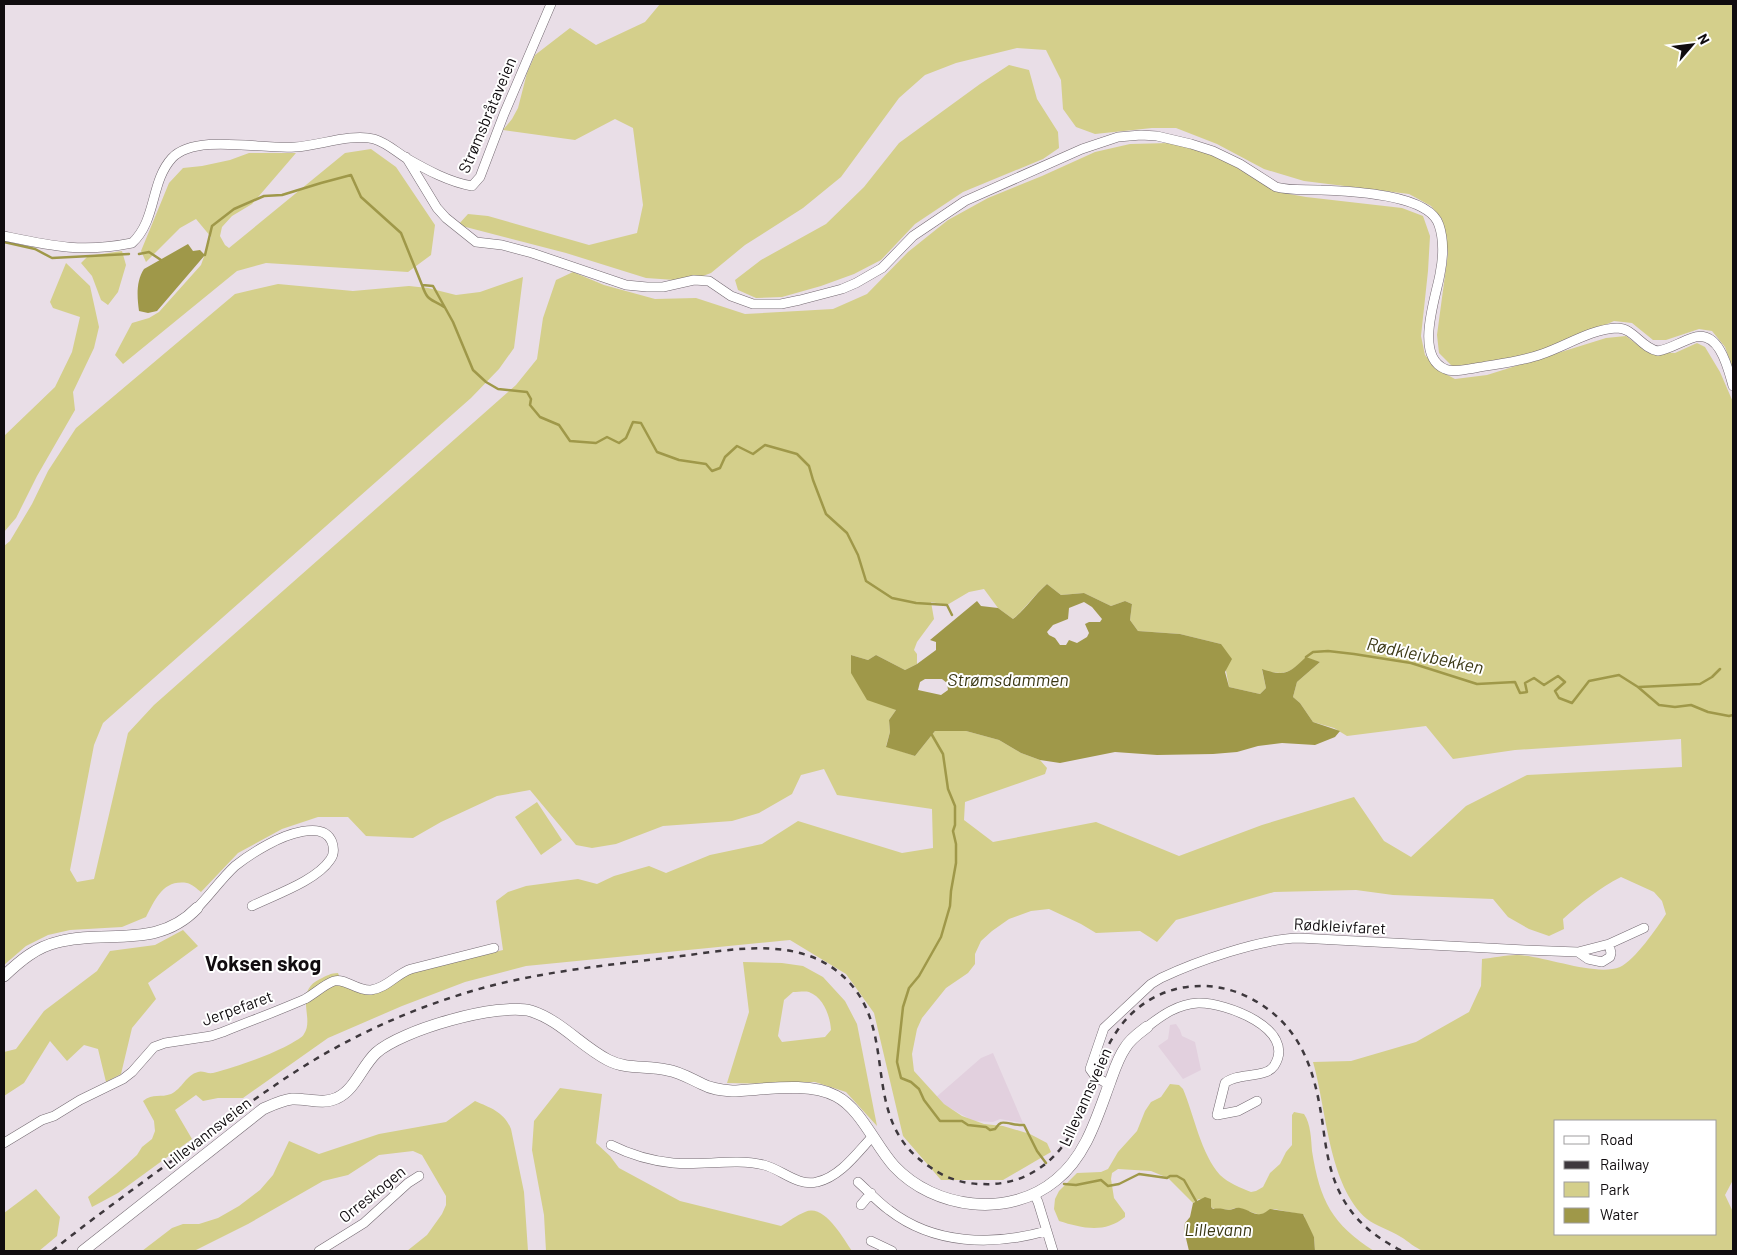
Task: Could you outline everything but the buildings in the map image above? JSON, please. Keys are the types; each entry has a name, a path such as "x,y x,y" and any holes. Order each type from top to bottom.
{"street":[{"name":"Strømsbråtaveien","path":"4,236 57,247 92,249 132,243 147,222 161,174 174,157 184,151 208,145 231,144 294,148 371,138 388,144 406,157 445,178 472,186 480,178 504,114 551,4"},
{"path":"406,157 446,218 476,242 502,245 532,253 618,283 647,287 700,280 715,284 732,296 746,302 753,304 781,304 813,297 856,283 882,268 913,236 966,201 1082,150 1124,136 1141,135 1166,138 1190,144 1240,164 1276,187 1386,196 1418,205 1432,213 1438,222 1441,232 1442,264 1433,303 1428,342 1431,355 1443,369 1465,369 1518,361 1546,353 1598,332 1621,328 1630,332 1647,347 1658,352 1694,337 1702,337 1709,340 1720,350 1733,386"},
{"path":"4,976 28,956 53,943 75,939 153,934 179,923 197,908 242,860 280,839 309,830 320,830 327,834 331,840 333,854 331,860 325,866 314,876 252,906"},
{"name":"Rødkleivfaret","path":"1109,1085 1095,1076 1090,1069 1104,1028 1151,984 1161,978 1240,950 1278,940 1299,938 1578,952 1609,944 1644,928"},
{"name":"Rødkleivfaret","path":"1578,952 1588,960 1602,962 1610,957 1609,944"},
{"name":"Jerpefaret","path":"4,1142 42,1120 54,1116 85,1097 123,1079 132,1072 154,1047 165,1043 211,1036 223,1032 304,999 335,981 342,980 363,990 376,989 384,986 405,971 494,948"},
{"name":"Lillevannsveien","path":"83,1251 263,1110 274,1104 290,1100 329,1101 337,1098 349,1088 372,1057 383,1047 395,1040 446,1022 493,1010 518,1009 531,1011 551,1022 599,1055 617,1064 669,1070 714,1088 732,1091 806,1088 821,1090 843,1101 858,1116 889,1160 901,1173 921,1188 958,1202 985,1204 1008,1202 1034,1194 1057,1179 1077,1156 1094,1124 1125,1047 1147,1027 1169,1012 1185,1005 1206,1003 1240,1011 1258,1021 1274,1038 1278,1050 1274,1066 1268,1072 1232,1079 1224,1083 1217,1115 1238,1111 1257,1101"},
{"path":"611,1145 642,1156 672,1163 750,1163 766,1165 792,1178 811,1183 824,1180 840,1170 872,1137"},
{"name":"Orreskogen","path":"319,1251 370,1218 384,1203 419,1176"},
{"path":"858,1182 889,1210 924,1230 941,1236 959,1239 996,1240 1016,1238 1046,1231"},
{"path":"861,1205 871,1193"},
{"path":"1034,1194 1053,1251"},
{"path":"871,1241 892,1251"}],"shaded area":[{"path":"1176,1024 1182,1036 1195,1042 1201,1070 1183,1079 1158,1046 1168,1039 1170,1025"},
{"path":"993,1053 1023,1123 1000,1119 993,1122 973,1121 934,1099 981,1058"}],"green space":[{"path":"660,4 1733,4 1733,369 1725,347 1712,331 1699,329 1666,340 1653,340 1632,323 1614,321 1551,349 1471,367 1452,366 1439,353 1437,335 1448,253 1442,219 1431,206 1409,194 1304,181 1264,169 1217,144 1176,128 1152,128 1095,134 1076,127 1063,109 1061,80 1046,50 1017,48 956,63 925,75 899,98 841,177 803,208 745,245 711,273 689,281 646,278 566,253 458,225 468,214 488,216 589,245 637,233 643,205 633,128 615,119 575,140 503,130 518,108 527,73 535,55 570,28 596,45 645,22"},
{"path":"1009,65 1029,70 1037,99 1058,132 1059,148 1043,159 963,192 915,224 881,260 854,274 782,297 756,298 738,290 735,280 761,260 826,224 864,187 899,143"},
{"path":"1169,143 1214,154 1278,192 1402,208 1423,216 1430,236 1421,336 1425,355 1438,370 1455,379 1487,375 1606,338 1626,336 1647,352 1675,353 1697,343 1705,347 1720,372 1733,402 1733,1180 1725,1195 1733,1212 1733,1251 1423,1251 1367,1219 1354,1204 1344,1187 1336,1167 1313,1062 1351,1061 1416,1042 1469,1012 1481,986 1482,959 1517,955 1584,968 1610,969 1620,967 1639,951 1666,914 1662,901 1654,892 1621,877 1583,902 1563,919 1564,929 1549,936 1529,929 1508,917 1493,899 1393,895 1356,890 1274,892 1176,920 1157,942 1140,931 1096,933 1049,909 1031,911 1009,919 981,941 975,954 975,964 968,973 946,988 922,1018 917,1029 912,1054 914,1071 944,1104 962,1116 984,1124 1003,1126 1030,1134 1047,1143 1051,1152 1003,1180 941,1180 903,1136 874,1013 846,974 790,940 526,966 465,982 402,1006 328,1038 243,1098 218,1098 203,1101 196,1095 175,1110 192,1139 118,1193 92,1207 88,1197 137,1155 142,1147 152,1139 155,1131 154,1121 143,1101 150,1097 164,1096 175,1092 187,1079 201,1071 213,1073 243,1064 274,1052 300,1038 307,1028 306,998 308,991 312,984 329,975 338,973 342,984 362,992 410,972 503,950 496,901 508,892 526,886 578,879 597,884 614,876 649,866 666,873 710,855 762,844 798,821 902,853 933,848 932,809 837,795 824,769 801,775 792,794 759,813 732,821 663,826 616,844 592,848 576,845 530,790 497,796 441,822 413,838 366,836 348,817 318,817 282,829 238,853 201,892 193,885 187,883 172,884 161,892 146,917 122,927 70,930 48,935 26,946 4,965 4,546 10,541 32,504 48,471 76,428 235,294 278,284 353,291 409,286 428,288 456,295 480,292 523,277 514,348 499,369 471,398 103,723 94,745 70,870 77,882 94,879 128,733 154,705 516,385 537,359 543,318 556,280 573,272 604,285 655,299 696,298 745,314 833,309 867,294 908,252 948,220 988,198 1095,152 1130,144","holes":["1047,584 1061,595 1084,593 1111,606 1125,601 1132,604 1130,620 1138,631 1180,634 1221,644 1229,687 1260,694 1266,688 1262,670 1277,673 1287,672 1306,658 1320,662 1297,682 1293,697 1300,703 1313,722 1334,728 1347,736 1426,726 1453,759 1515,750 1681,739 1682,767 1527,775 1466,806 1411,857 1384,841 1354,797 1262,825 1179,856 1096,822 993,842 964,820 965,802 1045,774 1047,768 1040,760 1021,753 999,740 966,731 935,731 915,756 886,746 890,732 889,720 896,710 851,655 868,660 876,655 905,670 917,664 917,654 914,650 917,642 934,619 931,602 947,605 969,592 984,589 998,608 1013,619"]},
{"path":"371,149 396,167 435,225 431,255 408,272 266,263 237,271 123,364 115,355 132,323 149,318 159,312 201,265 211,237 196,219 180,228 146,262 141,251 169,183 183,168 230,160 249,153 296,153 252,204 232,216 222,227 220,236 229,248 345,153"},
{"path":"122,251 126,265 118,292 108,305 101,300 92,276 81,263 88,256"},
{"path":"66,263 90,286 99,327 94,348 73,392 75,410 37,476 16,518 4,532 4,436 55,387 72,352 80,317 53,308 50,302"},
{"path":"537,802 562,840 541,855 515,817"},
{"path":"183,930 198,946 148,983 156,999 132,1028 121,1074 106,1082 98,1049 84,1045 67,1061 50,1041 24,1083 4,1096 4,1052 16,1049 44,1011 97,971 110,951 155,945"},
{"path":"743,962 782,963 803,966 823,977 845,1001 857,1024 877,1126 846,1092 815,1082 727,1083 749,1012","holes":["793,992 809,992 819,998 828,1013 831,1030 825,1037 782,1042 778,1036 784,1000"]},
{"path":"1170,1084 1179,1085 1183,1089 1203,1145 1213,1166 1227,1180 1251,1192 1263,1187 1270,1173 1280,1164 1292,1145 1292,1115 1294,1112 1304,1114 1309,1127 1319,1184 1330,1210 1348,1231 1374,1251 1315,1251 1314,1237 1306,1224 1304,1215 1274,1209 1260,1215 1235,1208 1229,1210 1215,1209 1211,1207 1211,1201 1199,1199 1193,1203 1168,1178 1151,1171 1118,1169 1112,1173 1114,1198 1125,1213 1125,1217 1117,1222 1101,1228 1093,1228 1059,1221 1054,1209 1055,1199 1059,1191 1077,1173 1101,1172 1108,1169 1118,1152 1137,1131 1151,1102 1161,1097"},
{"path":"560,1088 602,1094 596,1143 610,1156 619,1168 680,1201 781,1226 805,1212 819,1212 832,1223 852,1251 546,1251 544,1215 532,1150 534,1121"},
{"path":"475,1101 492,1108 505,1118 511,1129 524,1192 528,1251 407,1251 427,1235 446,1205 446,1196 422,1155 413,1151 379,1155 348,1175 323,1181 248,1224 194,1251 142,1251 172,1228 183,1224 199,1224 218,1218 239,1206 260,1190 273,1175 289,1141 319,1154 379,1134 446,1122"},
{"path":"36,1189 60,1217 57,1236 39,1251 4,1251 4,1213"}],"water":[{"path":"188,244 193,251 200,250 205,255 157,311 148,313 139,311 138,284 144,269"},
{"name":"Strømsdammen","path":"1047,584 1061,595 1084,593 1111,606 1125,601 1132,604 1130,620 1138,631 1180,634 1221,644 1232,659 1225,672 1229,687 1260,694 1266,688 1262,669 1277,673 1287,672 1306,657 1320,662 1297,682 1293,697 1300,703 1313,722 1340,731 1335,737 1315,745 1282,743 1258,746 1237,752 1213,754 1157,755 1115,752 1060,763 1040,760 1021,753 999,740 966,731 935,731 915,756 886,747 890,732 889,720 896,710 867,700 851,673 851,655 868,660 876,655 905,670 936,650 936,642 930,640 977,601 981,606 998,608 1013,619","holes":["1084,602 1092,607 1102,619 1100,622 1085,624 1089,633 1087,637 1077,643 1069,640 1066,645 1060,645 1047,632 1053,625 1068,619 1069,608","925,679 942,679 947,683 948,690 941,695 918,690 920,682"]},
{"name":"Lillevann","path":"1205,1197 1211,1199 1211,1207 1213,1209 1229,1210 1239,1208 1255,1214 1261,1214 1270,1209 1303,1214 1314,1237 1315,1251 1189,1251 1184,1230 1185,1223 1190,1217 1193,1203"}],"waterway":[{"path":"205,255 212,226 234,209 264,196 282,195 351,175 361,197 401,233 422,285 433,286 453,322 473,370 486,382 498,389 527,392 531,399 530,405 540,417 559,425 570,441 596,443 607,437 619,443 626,438 633,422 641,423 657,452 679,460 706,464 712,471 720,468 725,457 737,446 753,454 765,445 797,454 809,466 826,514 847,533 858,555 866,581 892,598 916,603 947,605 952,615"},
{"path":"4,242 35,249 52,258 129,254"},
{"path":"139,254 149,252 161,260"},
{"path":"422,285 428,297 444,307"},
{"name":"Rødkleivbekken","path":"1306,657 1313,652 1328,651 1411,663 1477,684 1515,682 1520,693 1527,692 1525,683 1534,678 1544,685 1558,676 1565,682 1555,691 1559,698 1572,703 1589,681 1619,675 1638,687 1659,705 1675,707 1691,705 1708,712 1733,715"},
{"path":"1639,687 1700,684 1712,677 1720,669"},
{"path":"932,735 943,754 948,789 955,806 955,825 953,831 956,844 956,863 950,906 941,937 919,976 909,988 903,1007 897,1062 901,1078 911,1082 919,1089 924,1100 940,1121 962,1121 968,1125 986,1127 990,1130 1003,1123 1024,1125 1037,1151 1046,1163"},
{"path":"1064,1184 1076,1185 1101,1180 1108,1186 1119,1184 1139,1174 1167,1178 1177,1176 1184,1180 1196,1201"}],"railway":[{"path":"52,1251 114,1203 274,1086 320,1056 394,1019 446,999 524,978 576,969 724,950 747,949 790,951 810,956 830,966 847,980 863,1002 872,1026 886,1102 894,1126 908,1148 930,1167 954,1180 975,1184 996,1184 1016,1180 1035,1171 1052,1158 1065,1143 1075,1125 1084,1107 1098,1068 1117,1031 1129,1016 1143,1004 1159,995 1185,987 1204,986 1240,993 1266,1008 1293,1035 1303,1051 1316,1086 1327,1153 1342,1197 1354,1215 1368,1229 1402,1251"}],"district":[{"name":"Voksen skog","path":"263,964"}]}
